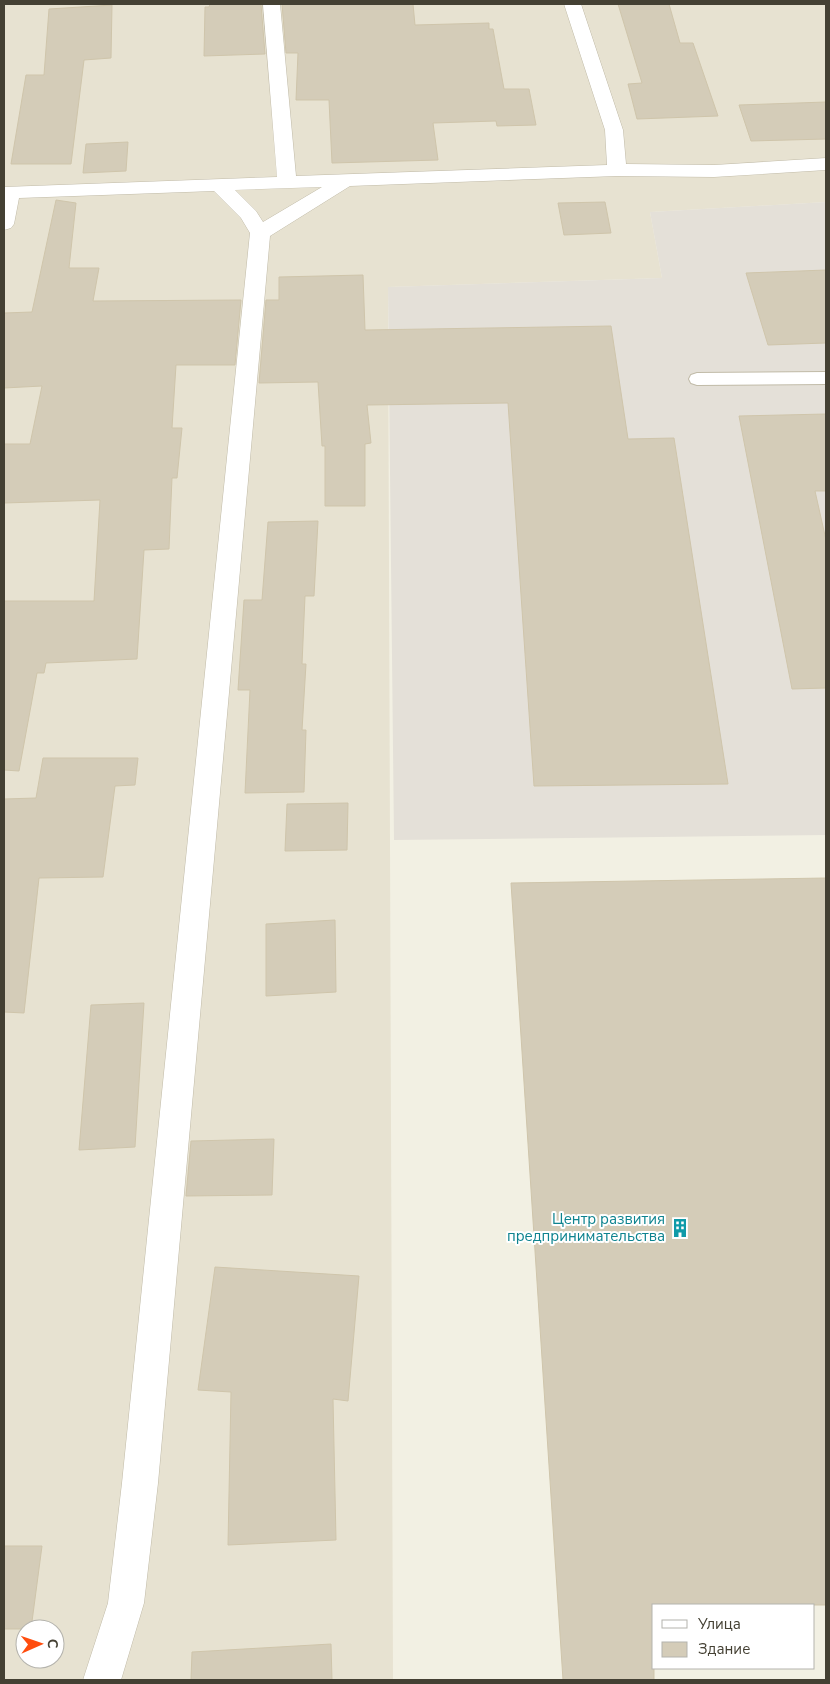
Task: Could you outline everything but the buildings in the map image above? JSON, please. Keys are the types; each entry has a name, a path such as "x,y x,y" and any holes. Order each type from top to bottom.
{"street":[{"path":"272,4 287,184"},
{"path":"572,4 614,130 617,170"},
{"path":"4,224 7,192 287,184 617,170 714,171 826,164"},
{"path":"260,234 323,193 350,180"},
{"path":"102,1680 126,1604 139,1493 260,234 249,215 219,185"}],"lane":[{"path":"697,378 826,378"}],"shaded area":[{"path":"4,4 826,4 826,202 650,212 662,278 388,287 393,1680 4,1680"},
{"path":"826,202 826,835 394,840 388,287 662,278 650,212"}],"place":[{"name":"Центр развития предпринимательства","path":"680,1228"}]}
